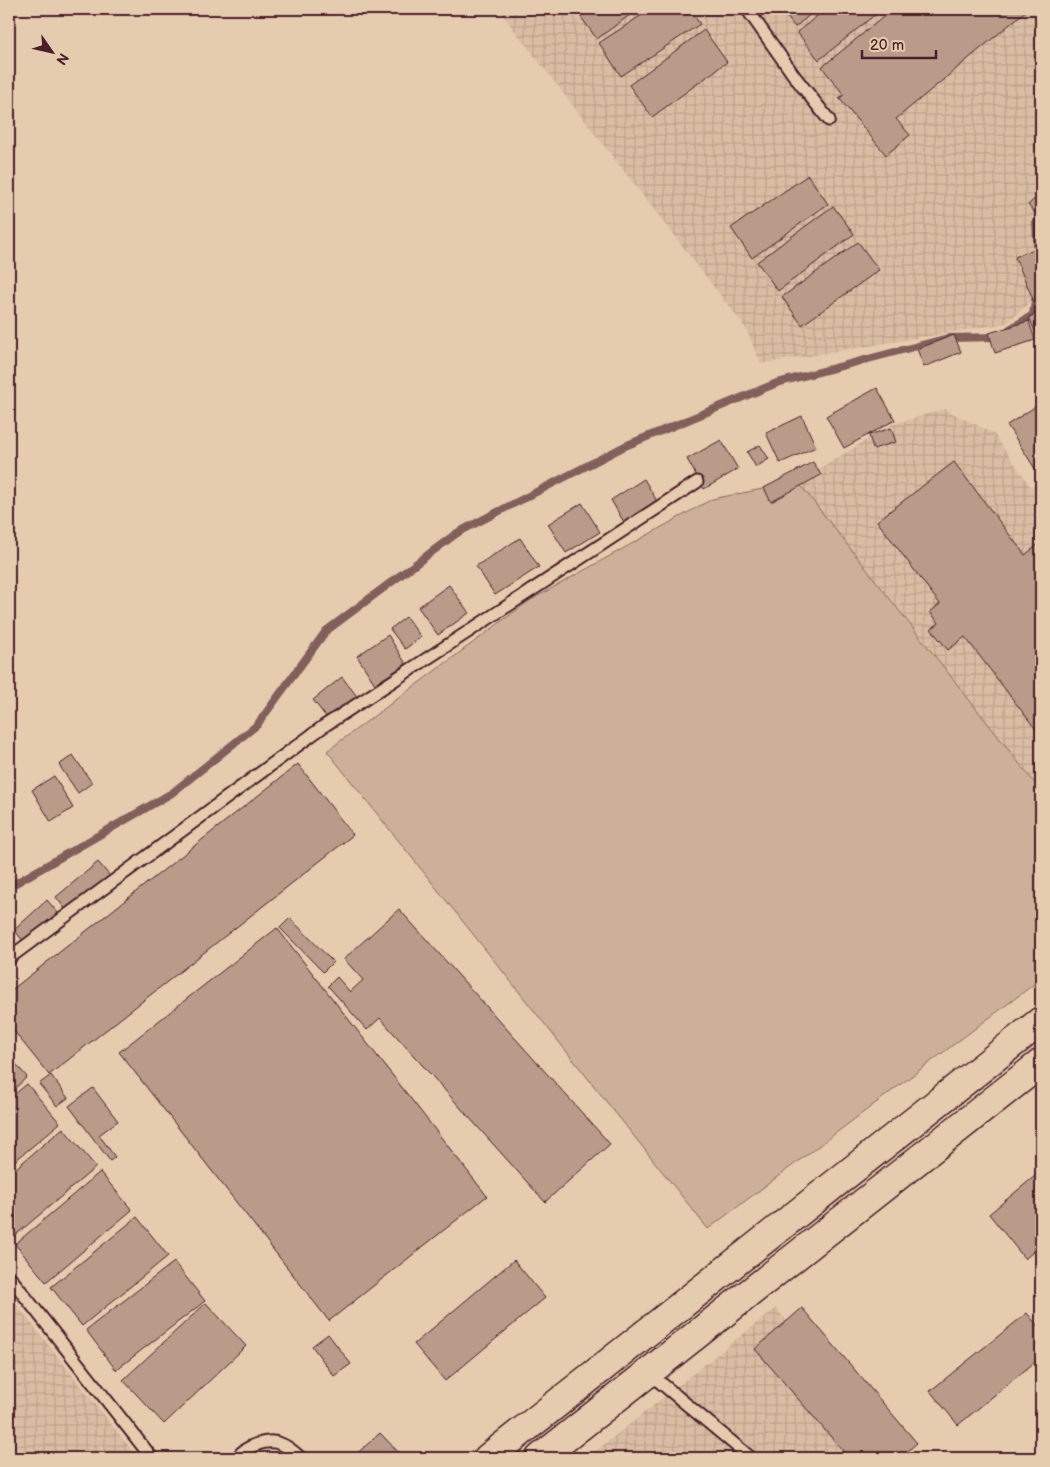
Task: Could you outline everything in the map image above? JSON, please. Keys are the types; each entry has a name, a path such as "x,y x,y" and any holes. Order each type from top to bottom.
{"street":[{"path":"488,1458 1041,1021"},
{"path":"540,1458 1041,1063"}],"lane":[{"path":"747,9 829,120"},
{"path":"9,958 324,726 697,482"},
{"path":"9,1276 152,1458"},
{"path":"649,1373 751,1458"},
{"path":"237,1458 238,1455 250,1447 264,1442 279,1443 301,1458"}],"shaded area":[{"path":"498,9 1041,9 1041,203 1037,208 1041,248 1041,292 1007,323 761,364 745,327"},
{"path":"944,409 993,433 1031,487 1041,481 1041,791 798,482 891,425"},
{"path":"798,482 1041,791 1041,979 708,1229 327,751 529,601 712,499"},
{"path":"9,1295 138,1458 9,1458"},
{"path":"776,1308 895,1458 587,1458"}],"building":[{"path":"575,9 638,9 597,39"},
{"path":"651,9 689,9 700,24 621,76 599,43"},
{"path":"780,9 817,9 795,27"},
{"path":"826,9 882,9 819,60 797,32"},
{"path":"893,9 1027,10 896,119 910,135 886,155 839,98 844,95 822,67"},
{"path":"704,30 727,62 652,117 629,85"},
{"path":"808,175 828,204 752,258 731,228"},
{"path":"1041,195 1041,220 1028,205"},
{"path":"833,206 854,234 778,291 757,262"},
{"path":"858,242 879,270 802,325 782,297"},
{"path":"1041,246 1041,334 1037,336 1029,317 1039,313 1015,257"},
{"path":"1029,321 1035,340 995,353 989,333"},
{"path":"954,335 961,352 924,367 917,349"},
{"path":"877,388 895,420 844,448 826,416"},
{"path":"1041,403 1041,478 1007,425"},
{"path":"802,416 816,447 780,463 766,433"},
{"path":"891,428 896,442 873,449 869,435"},
{"path":"721,440 738,469 704,489 687,459"},
{"path":"760,445 769,459 756,467 747,452"},
{"path":"813,462 821,475 771,502 764,488"},
{"path":"954,462 1025,555 1041,542 1041,736 965,637 948,650 931,629 939,623 930,612 940,604 877,521"},
{"path":"644,479 661,508 628,529 611,500"},
{"path":"582,503 600,532 566,553 548,524"},
{"path":"520,538 539,567 495,595 476,566"},
{"path":"449,585 469,613 438,635 418,607"},
{"path":"406,617 421,637 405,649 390,629"},
{"path":"388,635 406,664 375,684 357,656"},
{"path":"342,677 363,704 334,727 313,700"},
{"path":"73,755 92,783 78,793 59,765"},
{"path":"298,764 353,835 49,1075 9,1025 9,992"},
{"path":"54,776 73,808 51,822 32,790"},
{"path":"98,862 116,883 73,919 56,897"},
{"path":"47,900 64,920 31,950 14,930"},
{"path":"399,909 610,1144 545,1202 380,1018 367,1030 328,986 337,977 350,992 363,980 344,959"},
{"path":"290,918 333,962 323,972 280,928"},
{"path":"277,928 487,1196 329,1321 119,1052"},
{"path":"9,1056 27,1077 9,1094"},
{"path":"51,1075 68,1098 57,1106 39,1084"},
{"path":"27,1084 60,1123 9,1166 9,1099"},
{"path":"93,1088 118,1121 99,1135 115,1157 110,1161 69,1106"},
{"path":"63,1128 96,1167 12,1238 9,1234 9,1174"},
{"path":"1041,1171 1041,1245 1025,1259 989,1214"},
{"path":"100,1172 132,1210 46,1282 15,1244"},
{"path":"137,1217 168,1256 82,1326 51,1287"},
{"path":"514,1260 545,1298 445,1381 414,1344"},
{"path":"174,1262 205,1301 116,1370 86,1330"},
{"path":"206,1303 246,1346 164,1424 123,1380"},
{"path":"802,1308 917,1443 900,1458 849,1458 755,1349"},
{"path":"1027,1313 1041,1330 1041,1357 958,1425 930,1391"},
{"path":"328,1334 351,1364 334,1376 312,1346"},
{"path":"380,1433 404,1458 352,1458"}],"waterway":[{"path":"1038,257 1036,222 1041,216"},
{"path":"1010,329 1033,315 1036,294"},
{"path":"9,886 172,793 257,725 326,631 457,533 625,446 777,383 948,338 998,337"}]}
